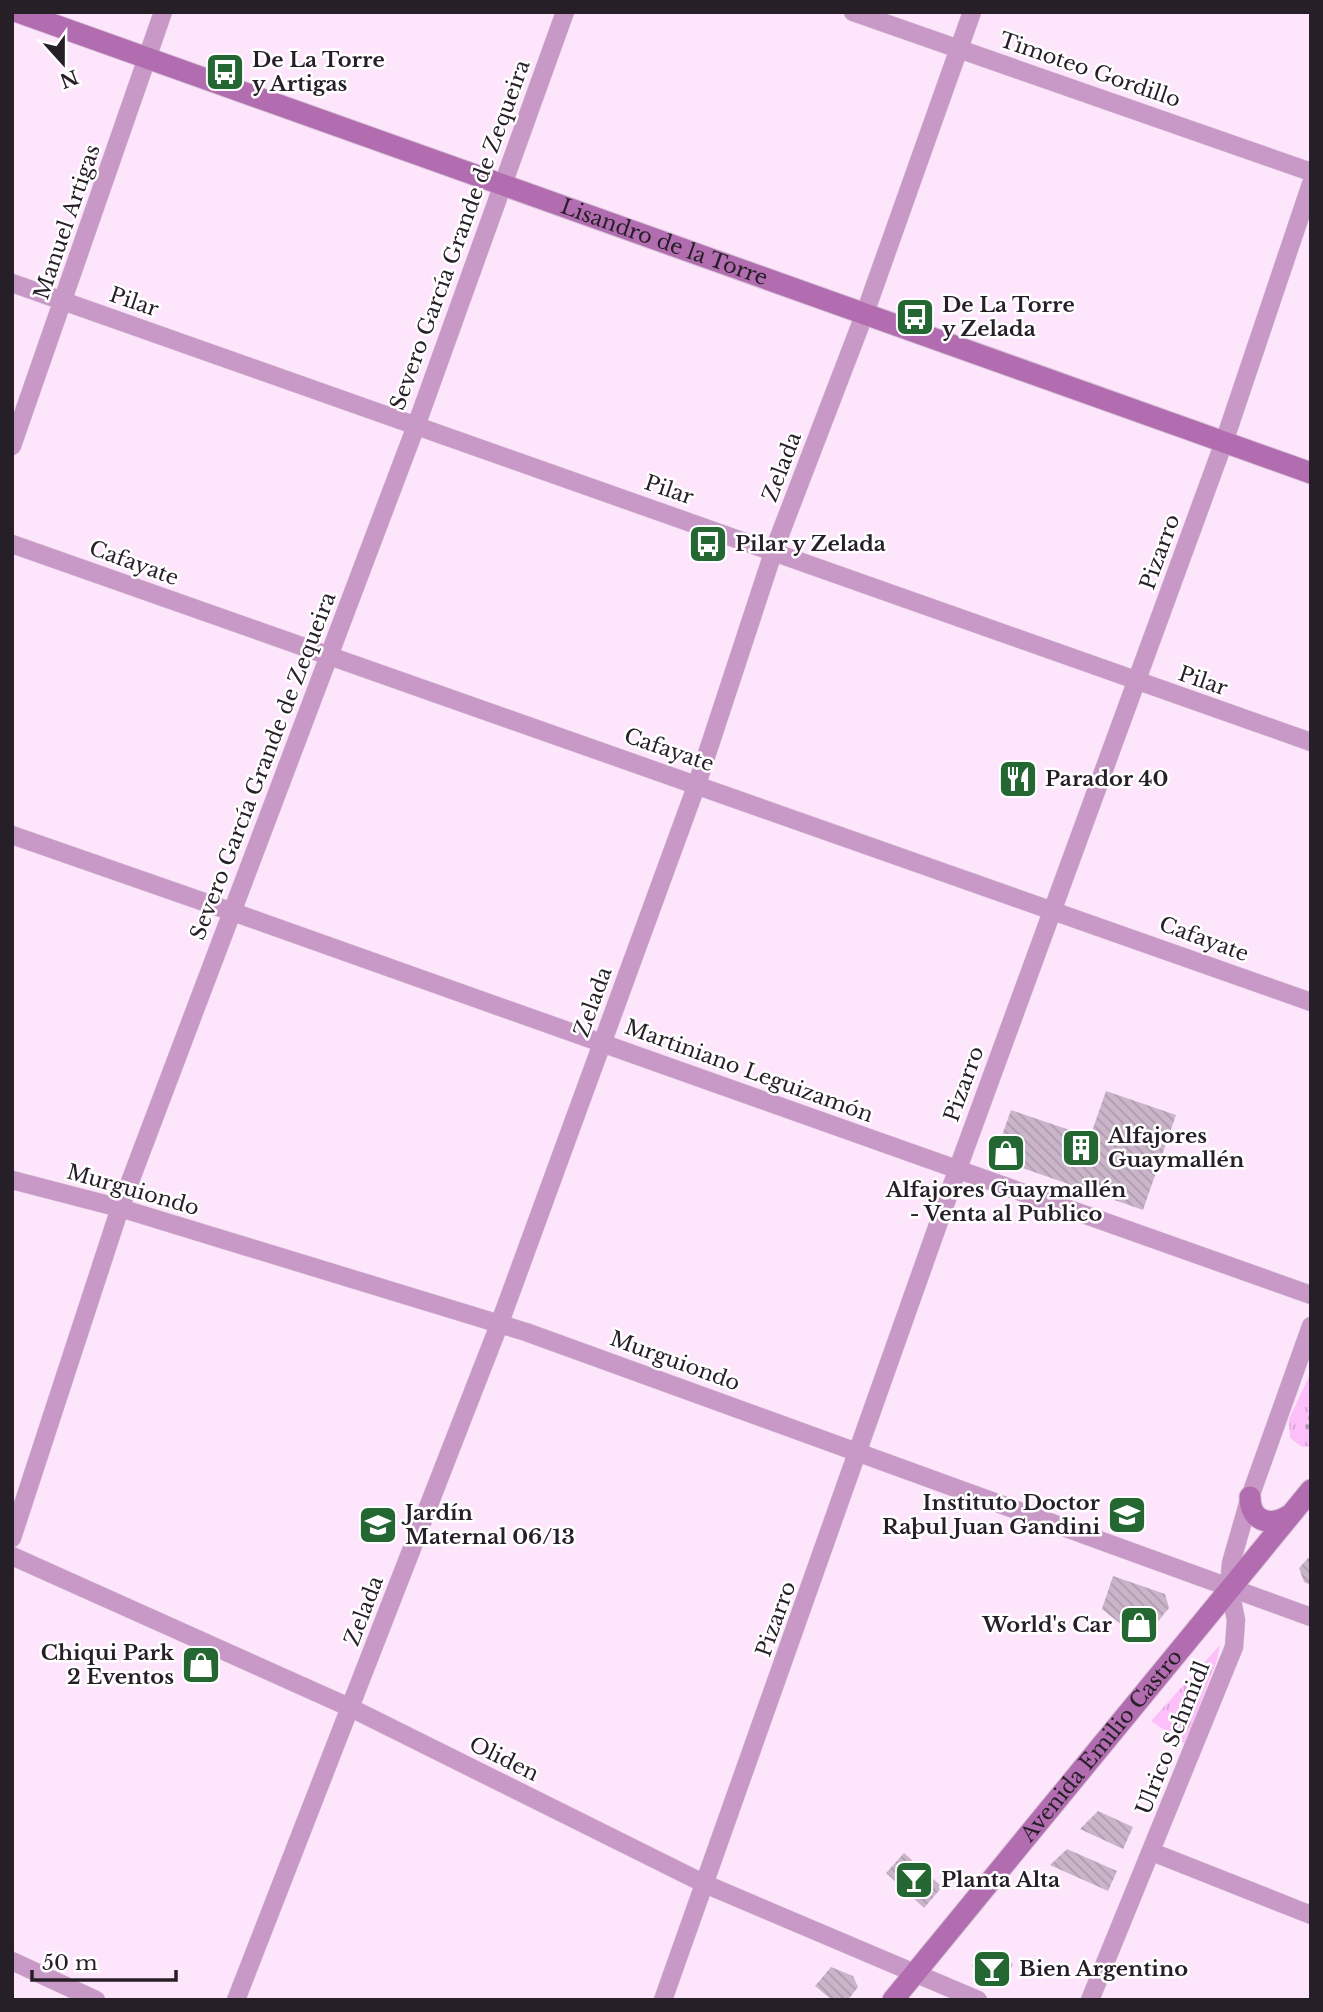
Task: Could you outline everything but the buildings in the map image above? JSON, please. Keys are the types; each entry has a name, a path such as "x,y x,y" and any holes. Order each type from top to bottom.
{"street":[{"name":"Lisandro de la Torre","path":"18,12 1311,473"},
{"name":"Manuel Artigas","path":"12,446 163,12"},
{"name":"Severo García Grande de Zequeira","path":"12,1538 120,1208 416,426 501,183 565,12"},
{"name":"Timoteo Gordillo","path":"853,12 1311,172"},
{"name":"Zelada","path":"236,2000 499,1325 697,784 774,550 865,313 972,12"},
{"name":"Pizarro","path":"663,2000 860,1451 957,1171 1224,442 1311,184"},
{"name":"Pilar","path":"12,283 774,550 1137,683 1311,742"},
{"name":"Cafayate","path":"12,544 1053,908 1311,1002"},
{"name":"Martiniano Leguizamón","path":"12,835 602,1041 957,1171 1311,1295"},
{"name":"Murguiondo","path":"12,1181 120,1208 499,1325 860,1451 1311,1617"},
{"name":"Ulrico Schmidl","path":"1090,2000 1234,1647 1236,1620 1229,1587 1231,1563 1250,1497 1311,1326"},
{"name":"Avenida Emilio Castro","path":"893,2000 1311,1490"},
{"path":"1250,1497 1250,1506 1261,1520 1270,1523 1288,1516"},
{"name":"Oliden","path":"12,1556 351,1708 705,1884 978,2000"},
{"path":"1152,1853 1311,1915"},
{"path":"12,1961 96,2000"}],"path":[{"path":"1311,1415 1307,1427 1311,1430"}],"green space":[{"path":"1311,1372 1311,1446 1302,1447 1290,1438 1289,1419"},
{"path":"1220,1645 1217,1660 1185,1744 1151,1721"}],"place":[{"name":"De La Torre y Artigas","path":"225,72"},
{"name":"De La Torre y Zelada","path":"915,317"},
{"name":"Pilar y Zelada","path":"708,544"},
{"name":"Parador 40","path":"1018,779"},
{"name":"Alfajores Guaymallén","path":"1081,1148"},
{"name":"Alfajores Guaymallén - Venta al Publico","path":"1006,1153"},
{"name":"Instituto Doctor Raþul Juan Gandini","path":"1127,1515"},
{"name":"Jardín Maternal 06/13","path":"378,1525"},
{"name":"World's Car","path":"1139,1625"},
{"name":"Chiqui Park 2 Eventos","path":"201,1665"},
{"name":"Planta Alta","path":"914,1880"},
{"name":"Bien Argentino","path":"992,1969"}]}
